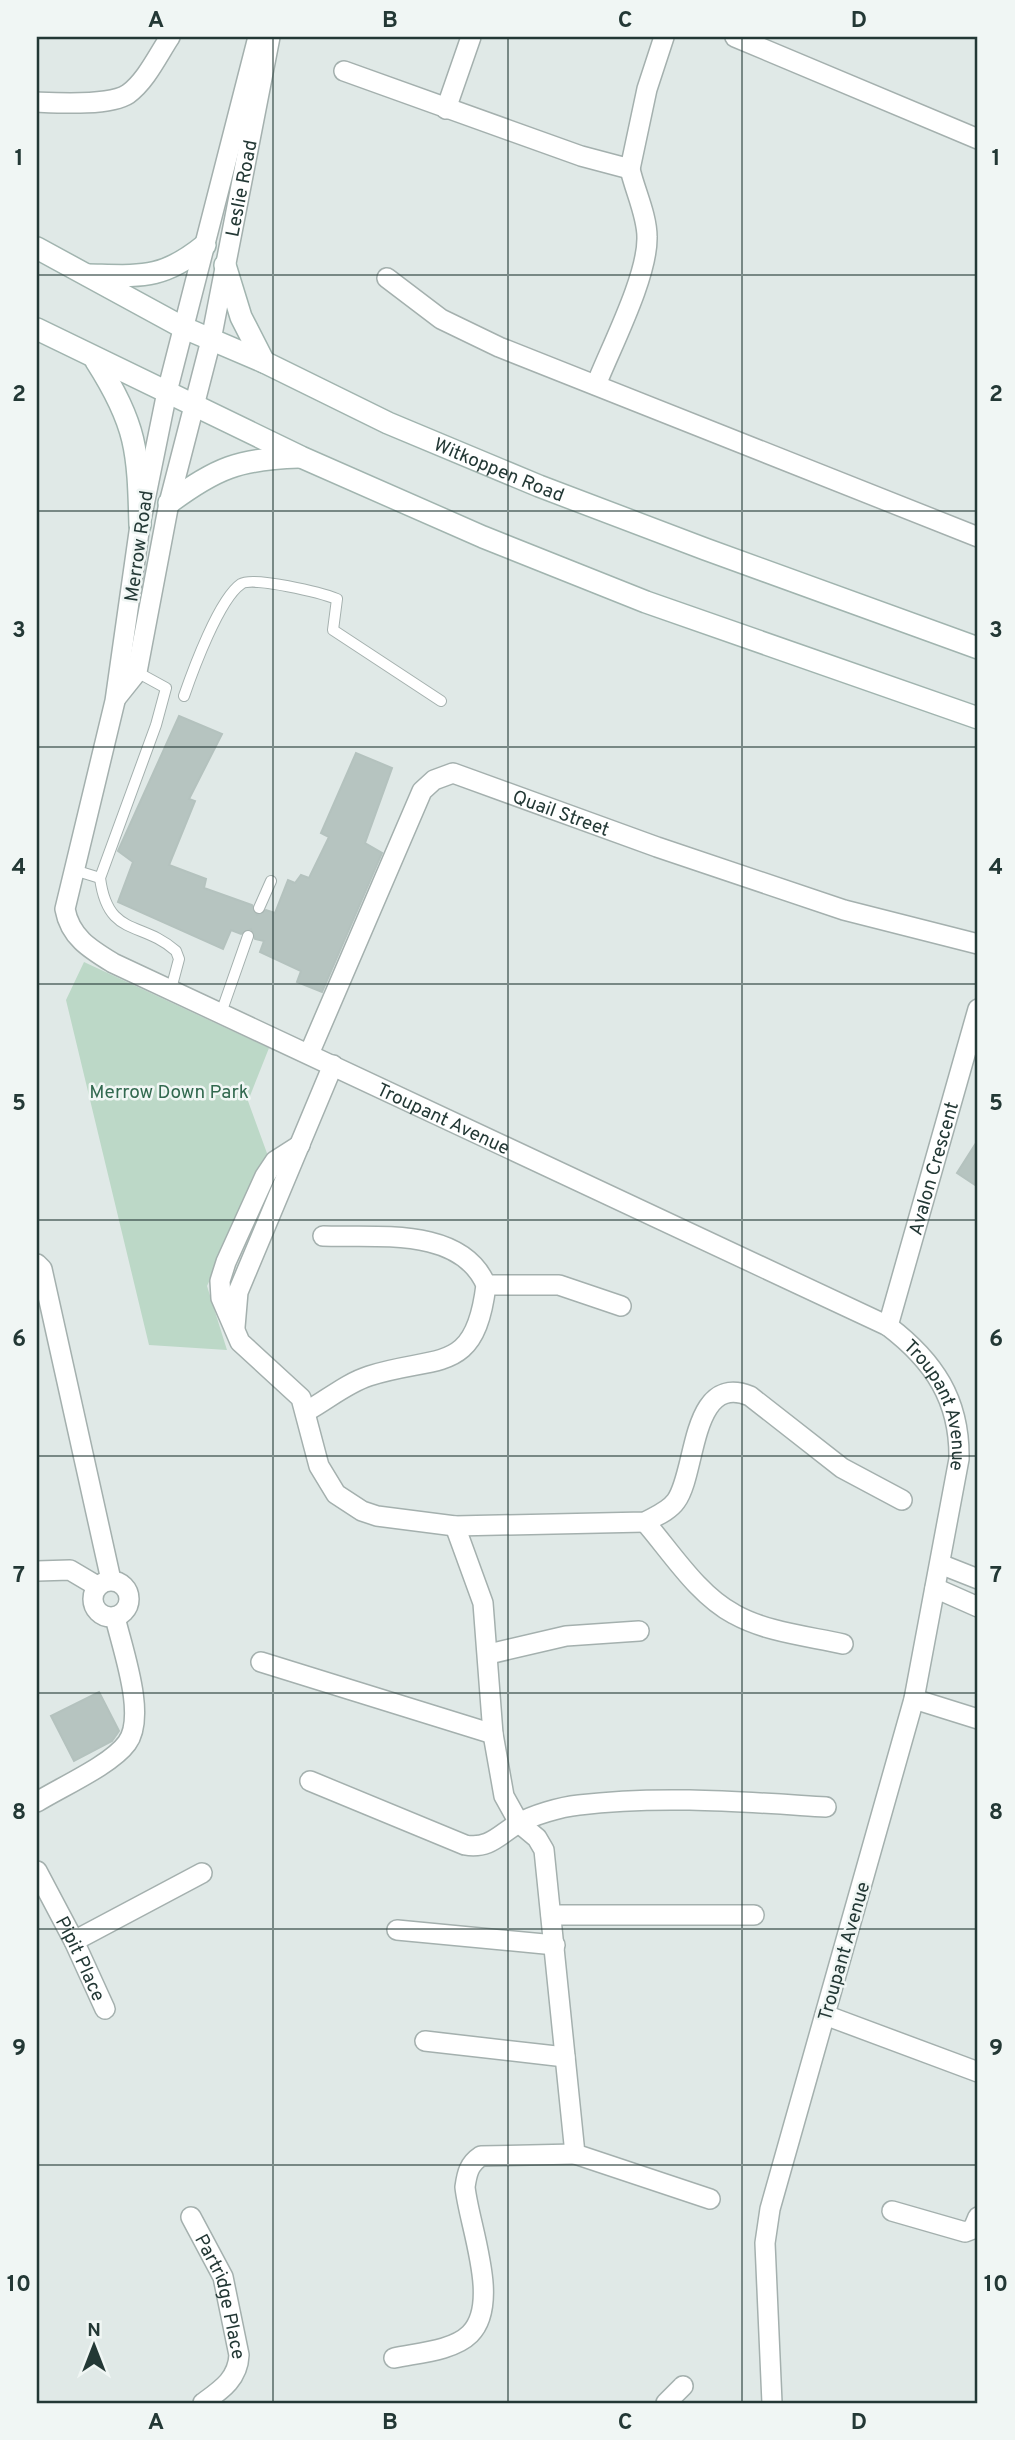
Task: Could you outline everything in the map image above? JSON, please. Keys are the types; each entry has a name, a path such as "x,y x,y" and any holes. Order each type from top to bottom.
{"main road":[{"path":"83,275 160,272 184,262 205,245"},
{"name":"Witkoppen Road","path":"37,248 182,327 264,362 388,423 539,486 883,616 978,648"},
{"path":"225,265 242,317 264,362"},
{"path":"37,329 95,360 195,404 301,457 483,537 646,602 978,718"},
{"path":"95,360 131,426 137,461 139,524"},
{"path":"169,503 204,477 226,467 272,458 301,457"}],"street":[{"path":"37,102 102,101 126,96 137,86 170,37"},
{"name":"Leslie Road","path":"167,392 257,37"},
{"name":"Leslie Road","path":"195,404 211,341 270,37"},
{"path":"446,109 471,37"},
{"path":"596,385 641,271 646,251 647,227 630,169 647,89 664,37"},
{"path":"735,37 978,139"},
{"path":"344,71 581,156 630,169"},
{"path":"387,278 424,307 471,335 978,537"},
{"name":"Merrow Road","path":"129,669 139,524 167,392"},
{"name":"Merrow Road","path":"65,909 115,701 129,669 195,404"},
{"name":"Quail Street","path":"309,1054 422,791 434,780 453,773 657,847 844,910 978,944"},
{"name":"Troupant Avenue","path":"65,909 77,938 113,963 888,1326 913,1345 941,1378 950,1396 956,1423 959,1459 914,1699 767,2227 772,2403"},
{"name":"Avalon Crescent","path":"888,1326 978,1009"},
{"path":"333,1065 300,1145 275,1161 265,1176 220,1281 221,1297 245,1348 302,1398 319,1466 329,1485 343,1501 377,1516 456,1526 645,1522 668,1509 682,1491 699,1427 709,1406 735,1392 750,1396 842,1468 902,1500"},
{"path":"307,1411 368,1377 442,1361 456,1354 478,1329 486,1285 472,1263 442,1246 421,1240 323,1236"},
{"path":"37,1264 42,1269 104,1583"},
{"path":"486,1285 559,1285 621,1306"},
{"path":"645,1522 711,1597 734,1614 761,1625 842,1644"},
{"path":"456,1526 481,1595 489,1654 493,1734 504,1796 519,1823 543,1846 575,2154"},
{"path":"940,1564 978,1579"},
{"path":"37,1571 70,1570 104,1583 125,1587 129,1597 124,1612 115,1617 106,1616 94,1608 93,1594 104,1583"},
{"path":"935,1588 978,1607"},
{"path":"37,1802 112,1757 127,1744 132,1733 136,1711 115,1617"},
{"path":"489,1654 566,1636 639,1632"},
{"path":"261,1662 493,1734"},
{"path":"914,1699 978,1719"},
{"path":"310,1782 465,1845 479,1847 492,1843 519,1823 577,1805 674,1799 826,1807"},
{"name":"Pipit Place","path":"37,1871 74,1941 105,2009"},
{"path":"74,1941 202,1873"},
{"path":"551,1915 754,1915"},
{"path":"397,1930 555,1945"},
{"path":"825,2015 978,2072"},
{"path":"425,2041 565,2057"},
{"path":"394,2358 459,2341 470,2334 479,2320 484,2292 465,2187 467,2172 481,2156 575,2154 710,2199"},
{"path":"892,2211 965,2232 973,2229 978,2217"},
{"name":"Partridge Place","path":"191,2217 223,2277 239,2355 239,2366 225,2387 203,2403"},
{"path":"666,2403 683,2386"}],"lane":[{"path":"184,696 204,641 236,589 253,581 337,599 332,629 441,701"},
{"path":"129,669 166,688 156,725 100,878 103,900 116,919 176,951 178,959 171,989"},
{"path":"74,870 100,878"},
{"path":"259,908 271,881"},
{"path":"221,1013 248,936"}],"green space":[{"name":"Merrow Down Park","path":"84,962 269,1048 248,1101 268,1156 207,1286 227,1350 149,1345 66,1000"}],"building":[{"path":"179,716 222,734 189,799 195,801 169,865 206,879 204,888 252,905 257,915 266,910 275,913 288,880 295,883 301,875 309,878 329,837 321,833 356,753 392,768 365,843 382,853 322,992 297,982 301,971 260,952 264,941 255,939 251,929 241,934 231,930 223,949 118,902 133,862 118,851"},
{"path":"978,1140 978,1187 957,1173"},
{"path":"99,1692 119,1731 112,1741 74,1761 51,1716"}]}
